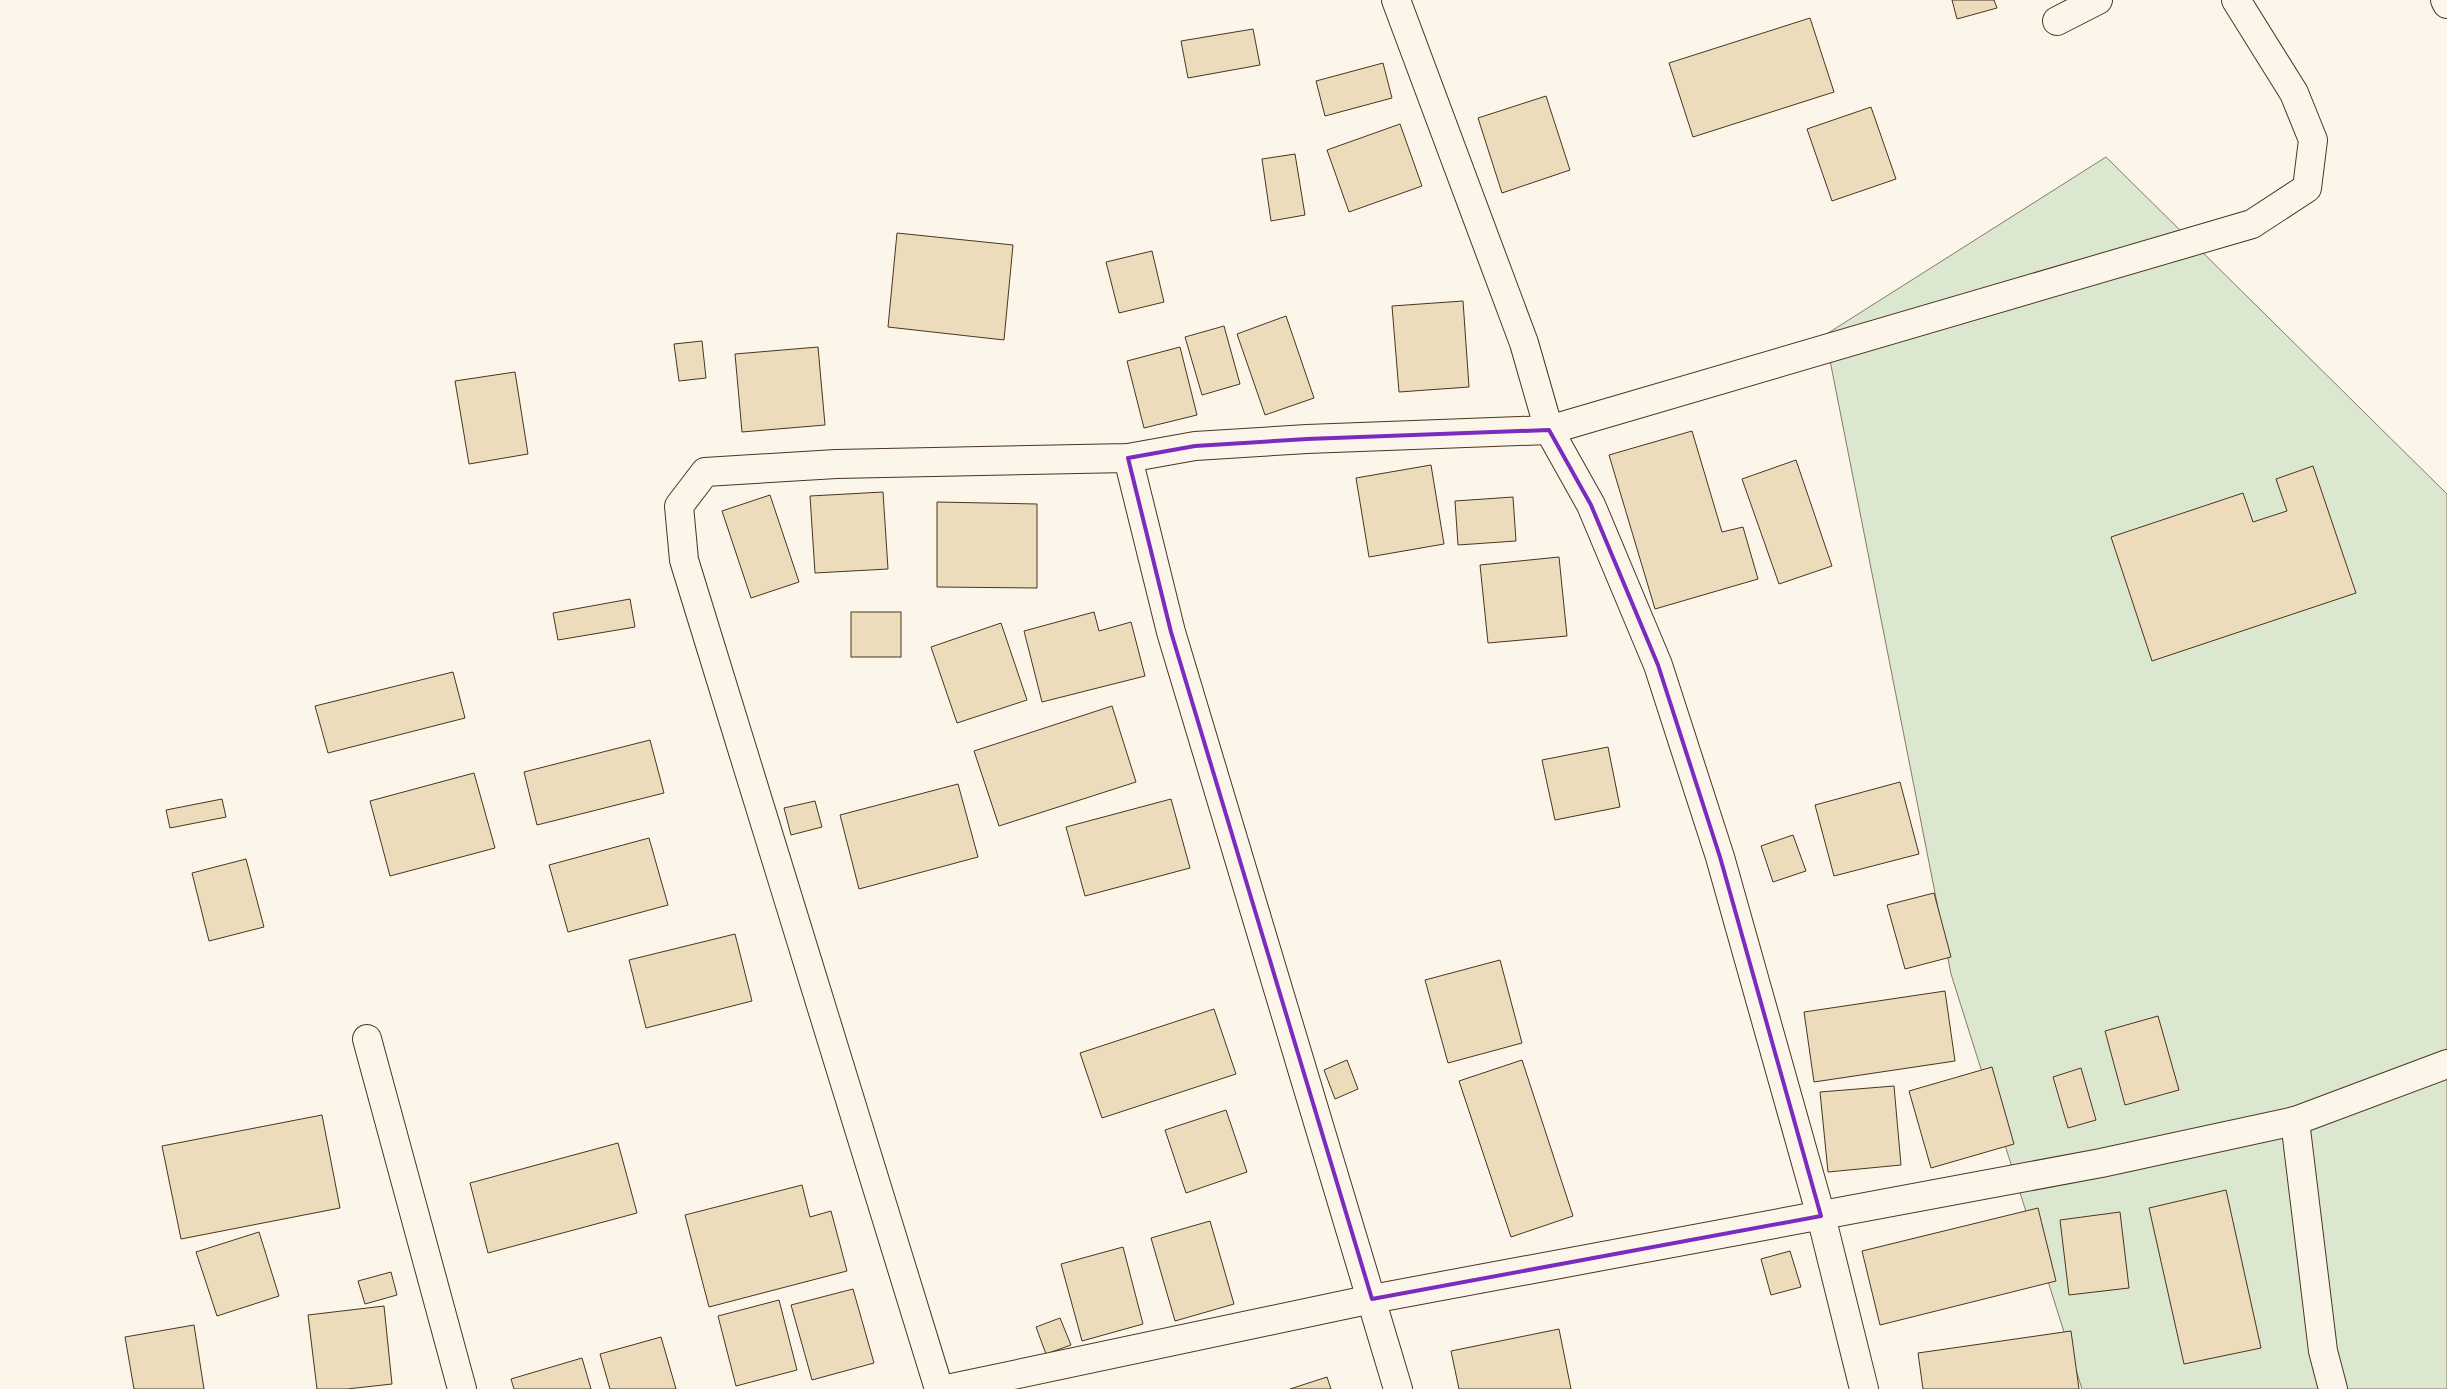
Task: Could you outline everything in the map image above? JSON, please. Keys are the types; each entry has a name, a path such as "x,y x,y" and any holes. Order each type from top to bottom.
{"main road":[{"path":"1396,0 1524,343 1549,430 1591,505 1658,665 1720,857 1821,1216 1864,1389"},
{"path":"2058,21 2098,0"},
{"path":"940,1389 684,560 679,506 705,472 836,464 1128,458 1195,446 1307,439 1549,430 2252,224 2307,188 2313,140 2294,93 2236,0"},
{"path":"2445,0 2447,4"},
{"path":"1128,458 1171,632 1398,1389"},
{"path":"367,1039 462,1389"},
{"path":"947,1389 1372,1300 2101,1163 2295,1120 2447,1064"},
{"path":"2295,1120 2324,1351 2333,1389"}],"highlighted area":[{"path":"1549,430 1591,505 1658,665 1720,857 1821,1216 1372,1299 1171,632 1128,458 1195,446 1307,439"}],"green space":[{"path":"2106,157 2447,494 2447,1389 2082,1389 1951,974 1825,335"}],"building":[{"path":"1952,0 1994,0 1997,8 1957,19"},
{"path":"1810,18 1834,92 1693,137 1669,63"},
{"path":"1253,29 1260,65 1188,78 1181,41"},
{"path":"1383,63 1392,98 1325,116 1316,81"},
{"path":"1546,96 1570,170 1502,193 1478,118"},
{"path":"1871,107 1896,179 1832,201 1807,129"},
{"path":"1400,124 1422,186 1349,212 1327,150"},
{"path":"1295,154 1305,215 1271,221 1262,159"},
{"path":"897,233 1013,245 1004,340 888,327"},
{"path":"1152,251 1164,302 1119,313 1106,262"},
{"path":"1463,301 1469,387 1399,392 1392,306"},
{"path":"1286,316 1314,398 1265,415 1237,334"},
{"path":"1224,326 1240,384 1202,395 1185,337"},
{"path":"702,341 706,378 679,381 674,344"},
{"path":"818,347 825,425 742,432 735,354"},
{"path":"1180,347 1197,415 1144,428 1127,361"},
{"path":"515,372 528,454 469,464 455,381"},
{"path":"1692,431 1722,532 1743,527 1758,579 1655,609 1609,455"},
{"path":"1796,460 1832,566 1779,584 1742,479"},
{"path":"1431,465 1444,544 1369,557 1356,478"},
{"path":"2313,466 2356,593 2152,661 2111,537 2243,493 2253,522 2287,511 2276,479"},
{"path":"883,492 888,569 815,573 810,496"},
{"path":"770,495 799,582 751,598 722,511"},
{"path":"1513,497 1516,541 1458,545 1455,501"},
{"path":"937,502 1037,504 1037,588 937,587"},
{"path":"1559,557 1567,636 1488,643 1480,565"},
{"path":"630,599 635,627 558,640 553,613"},
{"path":"851,612 901,612 901,657 851,657"},
{"path":"1094,612 1099,631 1131,622 1145,676 1042,702 1024,631"},
{"path":"1001,623 1027,700 957,723 931,647"},
{"path":"453,672 465,718 328,753 315,706"},
{"path":"1112,706 1136,782 999,826 974,751"},
{"path":"650,740 664,793 537,825 524,772"},
{"path":"1608,747 1620,807 1555,820 1542,760"},
{"path":"474,773 495,848 390,876 370,801"},
{"path":"1900,782 1919,854 1834,876 1815,805"},
{"path":"958,784 978,857 859,889 840,815"},
{"path":"222,799 226,817 170,828 166,810"},
{"path":"1171,799 1190,868 1085,896 1066,827"},
{"path":"815,801 822,827 791,835 784,808"},
{"path":"1793,835 1806,871 1773,882 1761,846"},
{"path":"649,838 668,905 568,932 549,865"},
{"path":"246,859 264,927 209,941 192,873"},
{"path":"1934,893 1951,957 1905,969 1887,905"},
{"path":"735,934 752,1001 646,1028 629,960"},
{"path":"1500,960 1522,1043 1448,1063 1425,980"},
{"path":"1945,991 1955,1061 1814,1082 1804,1012"},
{"path":"1214,1009 1236,1074 1102,1118 1080,1053"},
{"path":"2158,1016 2179,1090 2125,1105 2105,1031"},
{"path":"1347,1060 1358,1089 1335,1099 1324,1070"},
{"path":"1522,1060 1573,1216 1511,1237 1459,1081"},
{"path":"1992,1067 2014,1144 1931,1168 1909,1091"},
{"path":"2081,1068 2096,1120 2068,1128 2053,1077"},
{"path":"1894,1086 1901,1165 1828,1172 1820,1092"},
{"path":"1226,1110 1247,1172 1186,1193 1165,1130"},
{"path":"322,1115 340,1208 181,1239 162,1146"},
{"path":"618,1143 637,1213 488,1253 470,1183"},
{"path":"802,1185 810,1217 831,1211 847,1271 709,1307 685,1215"},
{"path":"2226,1190 2261,1348 2184,1364 2149,1208"},
{"path":"2038,1208 2056,1281 1880,1325 1862,1251"},
{"path":"2120,1212 2129,1288 2069,1295 2060,1220"},
{"path":"1210,1221 1234,1304 1175,1321 1151,1238"},
{"path":"259,1232 279,1296 217,1316 196,1252"},
{"path":"1123,1247 1143,1324 1082,1341 1061,1264"},
{"path":"1790,1251 1801,1287 1771,1295 1761,1259"},
{"path":"391,1272 397,1295 365,1304 358,1281"},
{"path":"853,1289 874,1363 812,1380 791,1305"},
{"path":"779,1300 797,1370 736,1386 718,1316"},
{"path":"384,1306 392,1384 347,1389 317,1389 308,1315"},
{"path":"1060,1318 1071,1345 1046,1354 1036,1327"},
{"path":"194,1325 204,1389 134,1389 125,1337"},
{"path":"1559,1329 1571,1389 1459,1389 1451,1351"},
{"path":"2071,1331 2079,1389 1923,1389 1918,1353"},
{"path":"661,1337 676,1389 610,1389 600,1354"},
{"path":"582,1358 591,1389 514,1389 511,1379"},
{"path":"1327,1377 1331,1389 1290,1389"}]}
